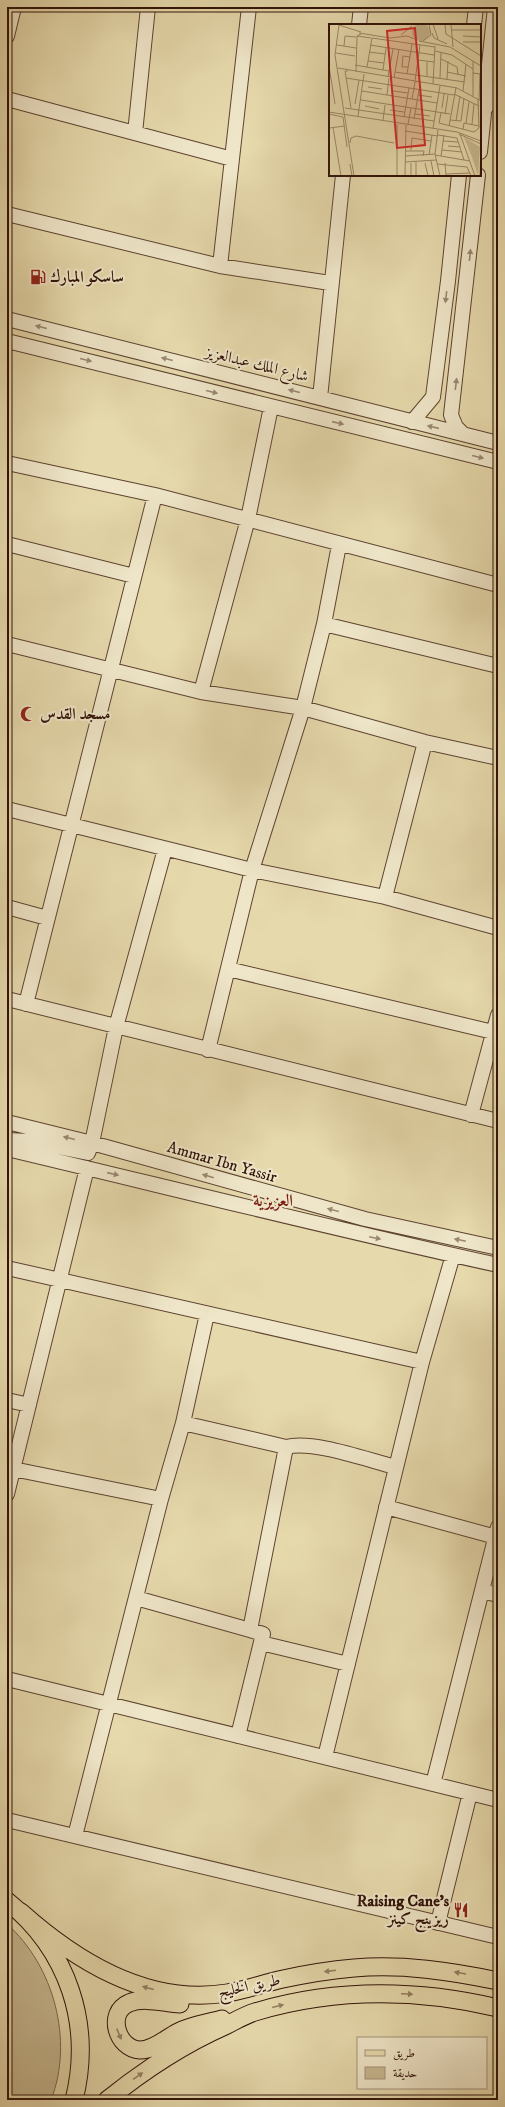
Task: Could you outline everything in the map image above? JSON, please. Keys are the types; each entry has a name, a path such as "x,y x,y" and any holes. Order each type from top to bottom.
{"main road":[{"path":"7,1901 21,1912 46,1940 59,1963 76,2006 81,2045 74,2100"},
{"name":"طريق الخليج","path":"21,1912 49,1937 71,1953 113,1976 137,1985 169,1992 204,1995 227,1993 285,1979 353,1968 380,1967 422,1968 498,1981"},
{"path":"227,1993 181,2004 146,2001 127,2004 121,2009 117,2017 118,2035 123,2042 131,2048 148,2049 192,2026 254,2012"},
{"name":"طريق الخليج","path":"107,2100 127,2084 182,2048 254,2012 292,2003 360,1994 431,1995 498,2008"}],"street":[{"path":"7,36 14,7"},
{"path":"135,133 148,7"},
{"path":"220,266 249,7"},
{"path":"359,24 361,7"},
{"path":"474,24 476,7"},
{"path":"481,142 495,7"},
{"path":"488,64 498,78"},
{"path":"484,110 492,100 498,98"},
{"path":"7,99 232,159"},
{"path":"320,398 330,282 343,176"},
{"path":"412,422 433,397 448,281 459,176"},
{"path":"462,433 452,420 453,401 478,176"},
{"path":"7,214 220,266 330,282"},
{"name":"شارع الملك عبدالعزيز","path":"7,318 498,443"},
{"path":"7,340 271,407 498,462"},
{"path":"433,397 443,402 453,401"},
{"path":"201,692 248,519 271,407"},
{"path":"7,463 155,495 248,519 339,545 498,585"},
{"path":"26,1004 155,495"},
{"path":"7,544 134,576"},
{"path":"208,1050 252,870 303,708 324,624 339,545"},
{"path":"324,624 498,666"},
{"path":"7,644 201,692 303,708 425,742 498,758"},
{"path":"385,897 425,742"},
{"path":"7,809 252,870 385,897 498,928"},
{"path":"7,1140 28,1141 76,1152 88,1153 92,1143 116,1027 165,849"},
{"path":"7,907 47,918"},
{"path":"228,968 493,1032"},
{"path":"7,999 498,1121"},
{"path":"471,1115 498,1015"},
{"name":"Ammar Ibn Yassir","path":"7,1122 92,1143 365,1219 498,1248"},
{"path":"7,1149 282,1214 342,1231 498,1265"},
{"path":"7,1494 87,1168"},
{"path":"325,1757 422,1362 453,1255"},
{"path":"7,1268 422,1362"},
{"path":"75,1836 161,1499 183,1423 207,1314"},
{"path":"7,1400 29,1405"},
{"path":"183,1423 286,1447 294,1445 311,1446 396,1467"},
{"path":"250,1630 286,1447"},
{"path":"13,1469 161,1499"},
{"path":"386,1507 497,1532 433,1784"},
{"path":"482,1591 498,1595"},
{"path":"136,1598 263,1634 238,1736"},
{"path":"261,1643 348,1664"},
{"path":"7,1679 498,1800"},
{"path":"438,1923 470,1794"},
{"path":"7,1820 498,1937"}],"green space":[{"path":"7,1924 23,1941 37,1961 48,1983 55,2006 60,2029 60,2054 58,2077 51,2100 7,2100"}],"place":[{"name":"ساسكو المبارك","path":"38,277"},
{"name":"مسجد القدس","path":"28,714"},
{"name":"Raising Cane's ريزينج كينز","path":"461,1910"}],"district":[{"name":"العزيزية","path":"273,1201"}]}
